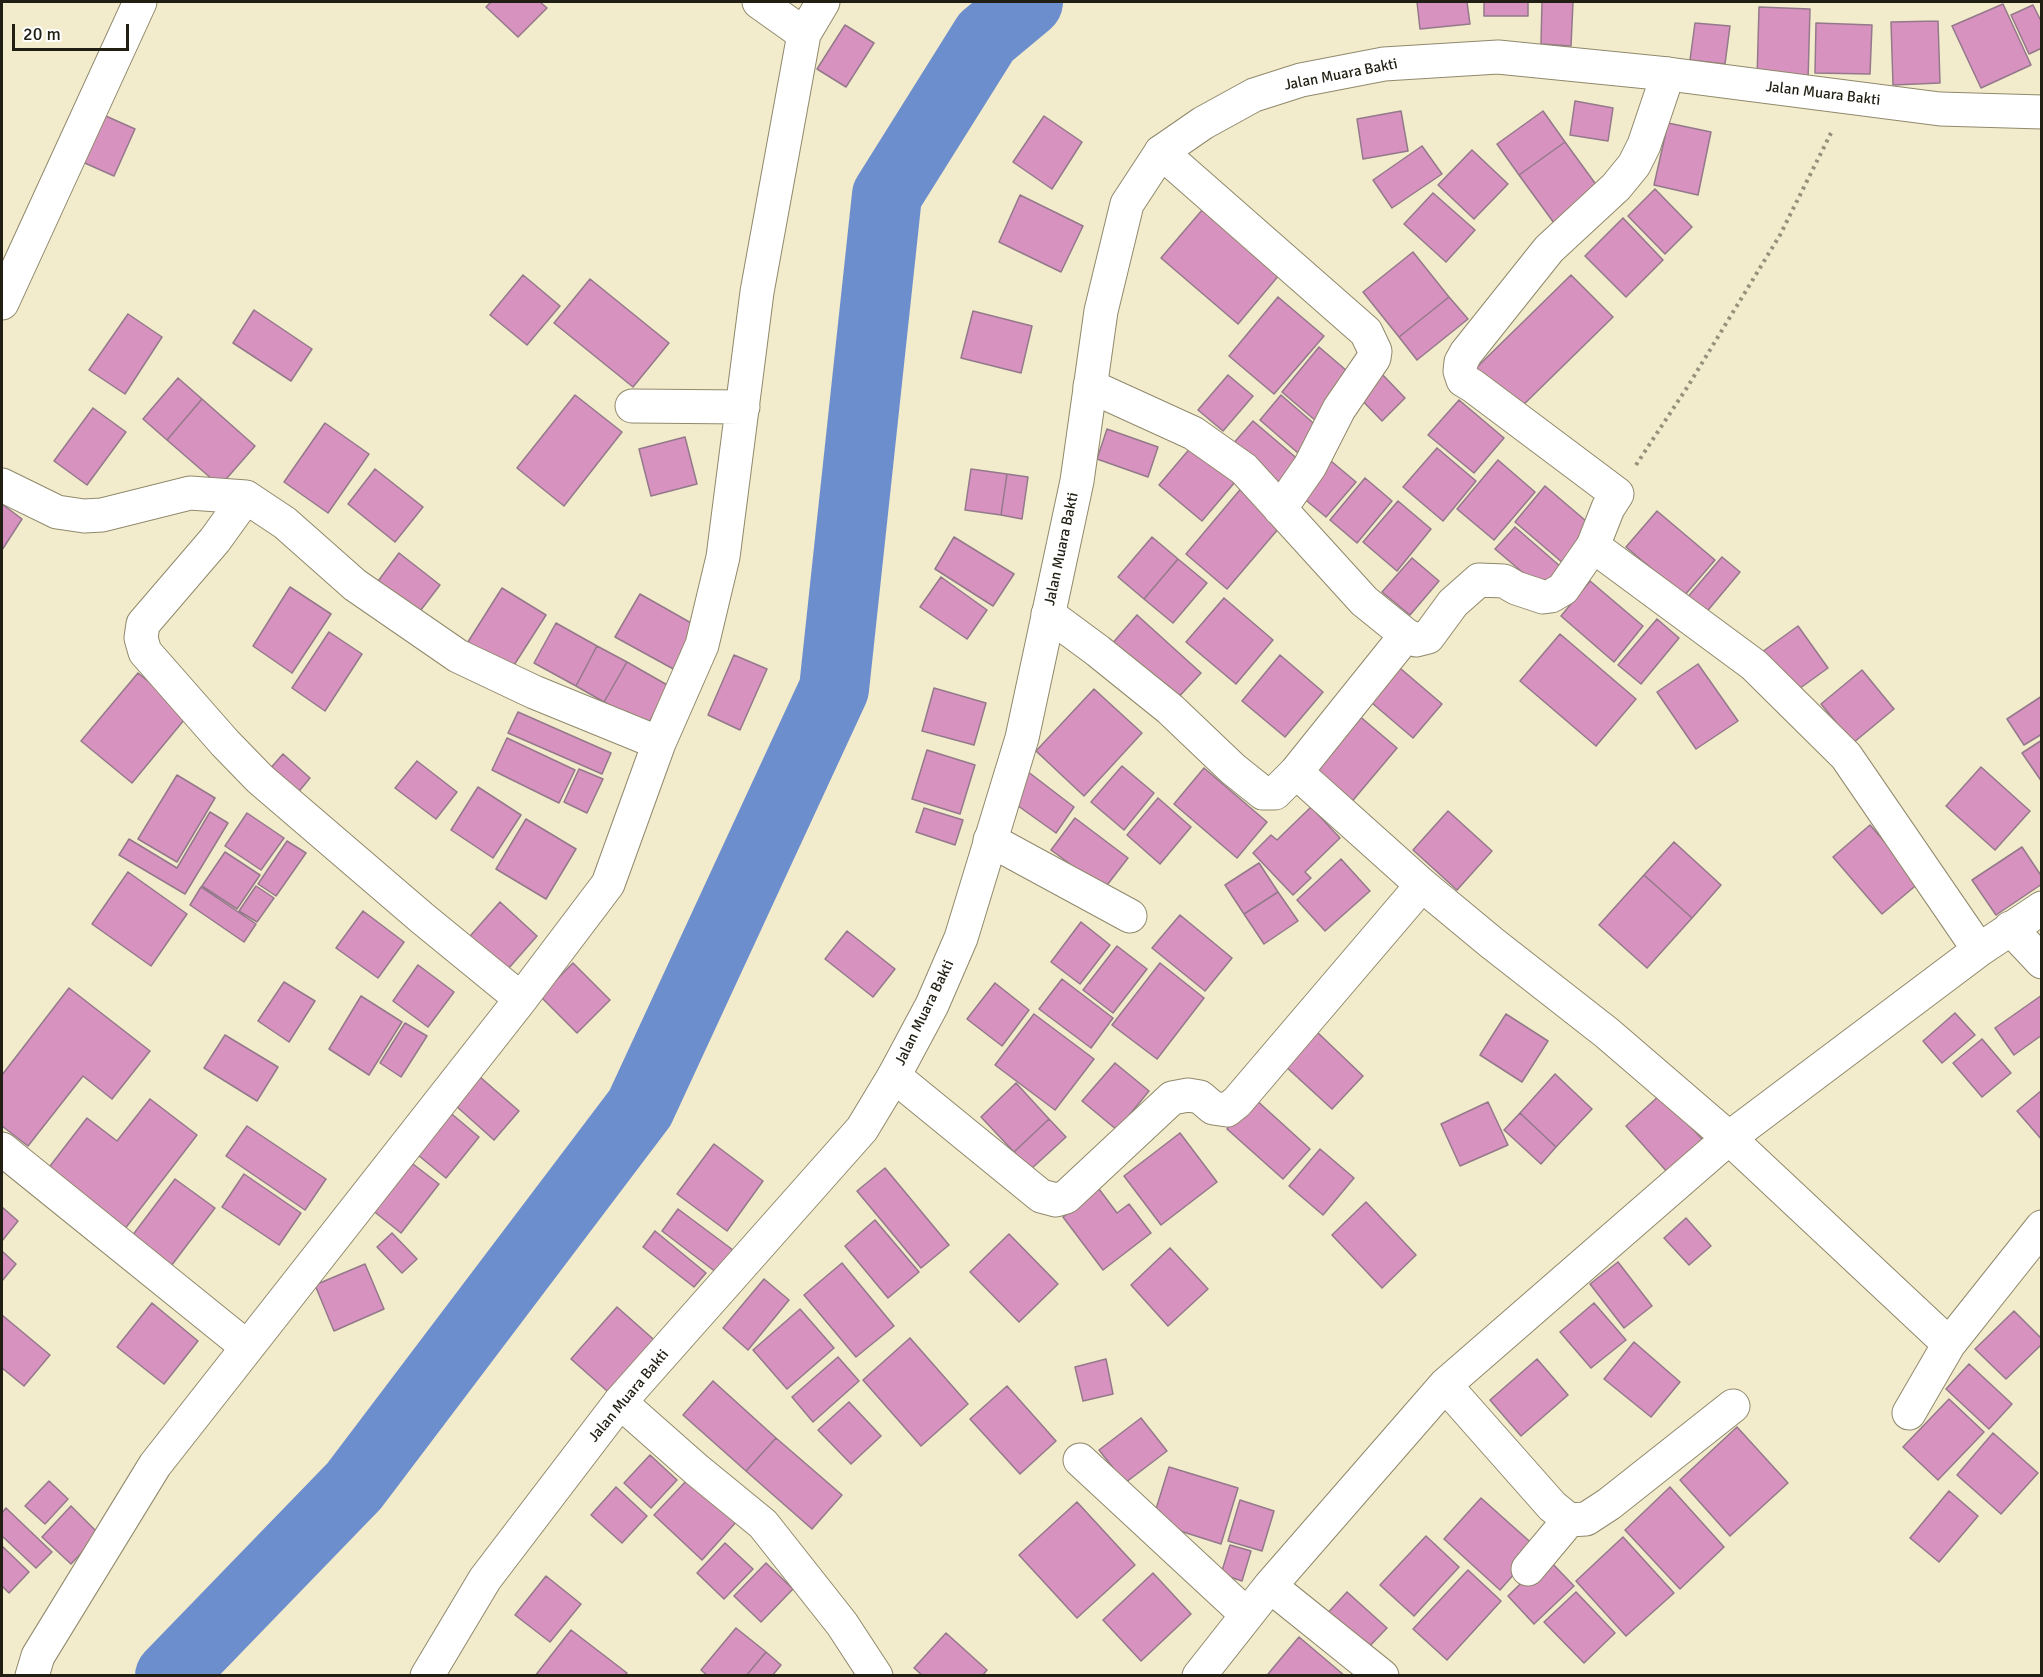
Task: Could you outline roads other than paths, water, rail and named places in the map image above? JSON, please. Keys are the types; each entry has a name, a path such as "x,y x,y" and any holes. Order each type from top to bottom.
{"street":[{"path":"2,303 140,2"},
{"path":"759,2 804,34"},
{"path":"32,1676 38,1656 155,1465 521,999 608,884 659,743 702,645 723,557 757,292 804,34 824,2"},
{"name":"Jalan Muara Bakti","path":"427,1676 485,1579 620,1402 862,1129 894,1076 932,1005 961,938 1022,738 1077,481 1101,310 1127,204 1161,152 1203,123 1254,95 1301,80 1384,64 1498,57 1668,74 1940,110 2042,112"},
{"path":"1090,387 1193,433 1244,469 1364,601 1406,635 1416,640 1428,637 1453,603 1479,580 1504,582 1543,597 1551,596 1563,589 1593,546 1608,508 1617,494 1463,380 1460,371 1461,362 1549,249 1616,187 1634,165 1644,145 1668,74"},
{"path":"1161,152 1366,332 1375,351 1374,358 1339,409 1310,466 1280,509"},
{"path":"632,406 744,407"},
{"path":"2,484 57,512 84,516 102,515 190,493 246,497 285,522 355,585 458,656 534,692 659,743"},
{"path":"246,497 215,540 143,624 141,638 146,652 225,743 260,779 422,918 521,999"},
{"path":"1593,546 1754,665 1846,756 1979,950"},
{"path":"1048,614 1170,709 1233,769 1263,793 1275,794 1296,772 1406,635"},
{"path":"1296,772 1422,885 1607,1033 1729,1138 1948,1344"},
{"path":"990,840 1130,916"},
{"path":"894,1076 1041,1197 1056,1200 1066,1197 1172,1098 1188,1095 1200,1097 1213,1108 1227,1110 1237,1102 1422,885"},
{"path":"1199,1676 1246,1614 1445,1385 1729,1138 1979,950 2042,908"},
{"path":"2010,928 2042,962"},
{"path":"2,1149 247,1347"},
{"path":"1909,1413 1948,1344 2042,1227"},
{"path":"1445,1385 1552,1506 1569,1520 1586,1519 1609,1504 1733,1406"},
{"path":"620,1402 763,1524 842,1624 876,1676"},
{"path":"1080,1460 1246,1614"},
{"path":"1528,1569 1569,1520"},
{"path":"1270,1586 1382,1676"}],"waterway":[{"path":"170,1676 354,1486 640,1108 834,689 887,195 986,37 1028,2"}]}
